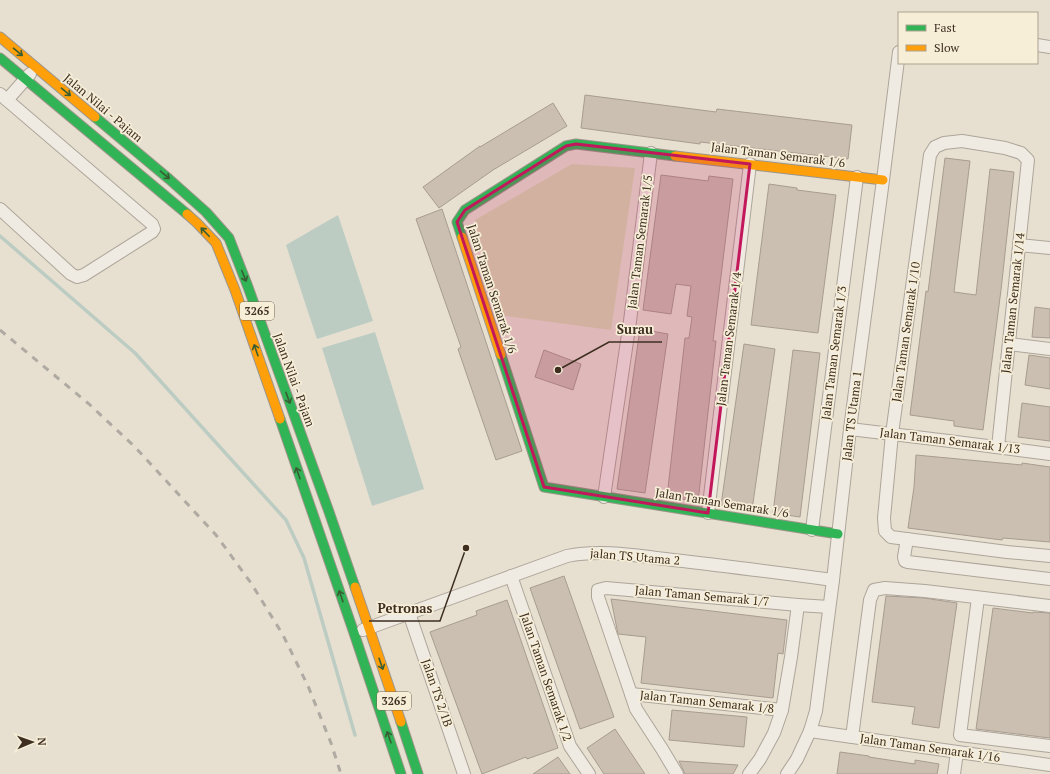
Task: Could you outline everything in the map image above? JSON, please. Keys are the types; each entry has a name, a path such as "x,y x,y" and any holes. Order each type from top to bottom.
{"main road":[{"name":"Jalan Nilai - Pajam","path":"0,37 169,179 206,212 229,238 328,509 418,774"},
{"name":"3265","path":"0,58 160,190 197,223 216,243 235,290 354,633 401,774"},
{"name":"Jalan Taman Semarak 1/6","path":"838,534 544,488 457,222 465,210 566,146 576,144 883,180"}],"street":[{"path":"1038,45 1050,47"},
{"name":"Jalan TS Utama 1","path":"787,774 797,759 810,731 816,711 850,429 898,60"},
{"path":"0,209 71,274 77,277 84,275 152,232 154,229 152,224 4,97 26,79 36,67"},
{"name":"Jalan Taman Semarak 1/10","path":"907,539 891,537 885,531 884,518 892,434 930,155 935,147 944,143 962,141 1005,148 1022,153 1028,160"},
{"name":"Jalan Taman Semarak 1/5","path":"604,497 630,321 651,153"},
{"name":"Jalan Taman Semarak 1/14","path":"998,447 1028,160"},
{"name":"Jalan Taman Semarak 1/4","path":"708,513 750,164"},
{"name":"Jalan Taman Semarak 1/3","path":"812,530 857,177"},
{"path":"1019,245 1050,248"},
{"path":"1009,344 1050,349"},
{"name":"Jalan Taman Semarak 1/13","path":"850,429 1050,454"},
{"path":"1050,556 907,539 904,557 905,561 908,562 1050,579"},
{"name":"jalan TS Utama 2","path":"354,633 567,556 580,553 600,552 833,580"},
{"name":"Jalan Taman Semarak 1/2","path":"511,576 570,746 589,774"},
{"name":"Jalan Taman Semarak 1/7","path":"631,694 598,597 598,590 606,588 829,607"},
{"path":"852,737 870,600 874,590 892,588 925,591 1050,606"},
{"path":"978,598 960,735 1050,746"},
{"path":"749,774 760,759 774,733 782,710 798,605"},
{"name":"Jalan TS 2/1B","path":"409,613 464,774"},
{"path":"631,694 636,709 677,774"},
{"name":"Jalan Taman Semarak 1/8","path":"631,694 782,710"},
{"name":"Jalan Taman Semarak 1/16","path":"810,731 1050,765"},
{"path":"954,774 957,752"}],"highlighted area":[{"path":"576,144 750,164 708,513 544,487 457,222 465,210 566,146"}],"green space":[{"path":"572,164 635,168 611,330 499,315 475,220"}],"shaded area":[{"path":"338,215 373,321 317,339 286,245"},
{"path":"375,332 424,489 372,506 322,348"}],"building":[{"path":"585,95 716,112 717,109 852,125 848,159 700,142 700,144 581,128"},
{"path":"553,103 567,126 493,170 439,208 423,187 480,146"},
{"path":"945,158 970,161 954,292 976,295 990,169 1014,172 983,430 954,426 954,421 910,415 926,291 928,292"},
{"path":"661,175 708,181 709,176 733,179 713,341 716,341 698,502 667,497 685,338 689,338 692,317 687,316 691,286 676,284 671,314 643,310"},
{"path":"769,184 797,188 797,190 836,195 818,333 751,325"},
{"path":"442,209 522,451 496,460 458,349 461,347 416,219"},
{"path":"1035,307 1050,309 1050,338 1032,337"},
{"path":"640,329 668,334 645,493 617,489"},
{"path":"744,344 775,349 752,510 721,505"},
{"path":"544,350 581,364 573,390 535,377"},
{"path":"793,350 820,353 800,517 773,513"},
{"path":"1029,355 1050,358 1050,389 1025,385"},
{"path":"1022,403 1050,407 1050,441 1018,437"},
{"path":"916,455 1022,465 1022,463 1050,467 1050,542 1003,538 1002,540 908,528 914,487"},
{"path":"564,576 614,717 580,729 530,588"},
{"path":"886,596 924,598 957,603 939,728 912,724 915,707 872,702"},
{"path":"611,599 787,620 783,654 778,653 773,698 641,683 646,637 618,634"},
{"path":"507,600 558,748 527,759 526,757 482,774 430,632 477,615 476,611"},
{"path":"993,608 1033,613 1050,613 1050,738 976,729"},
{"path":"672,710 747,717 744,747 669,740"},
{"path":"615,729 645,774 604,774 587,748"},
{"path":"840,752 915,764 915,760 939,764 937,774 837,774"},
{"path":"558,757 570,774 533,774"},
{"path":"679,761 738,765 733,774 685,774"}],"waterway":[{"path":"0,236 135,353 286,520 304,558 355,735"}],"railway":[{"path":"0,330 89,404 135,447 216,535 251,583 283,635 308,686 331,743 341,774"}],"traffic: fast":[{"path":"0,58 187,214"},
{"path":"95,117 206,212 229,238 248,287 355,587"},
{"path":"462,237 457,222 465,210 566,146 576,144 675,156"},
{"path":"501,355 544,487 838,534"},
{"path":"280,419 401,774"},
{"path":"401,722 418,774"}],"traffic: slow":[{"path":"0,37 95,117"},
{"path":"675,156 883,180"},
{"path":"187,214 216,243 235,290 280,419"},
{"path":"462,237 501,355"},
{"path":"355,587 401,722"}],"place":[{"name":"Surau","path":"558,370"},
{"name":"Petronas","path":"466,548"}]}
